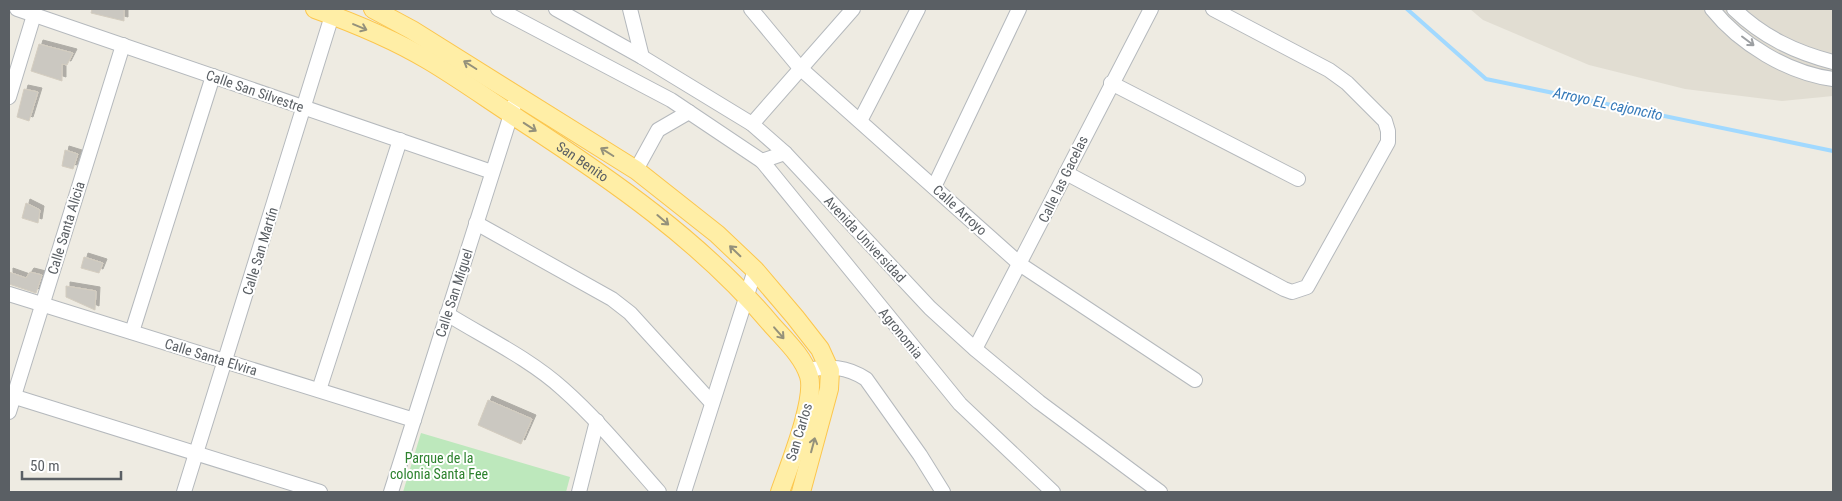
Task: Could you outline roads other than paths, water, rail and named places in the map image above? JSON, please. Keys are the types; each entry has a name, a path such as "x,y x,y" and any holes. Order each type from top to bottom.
{"main road":[{"name":"San Benito","path":"315,9 334,12 422,56 599,171 660,217 747,295 796,353 807,370"},
{"name":"San Benito","path":"374,9 517,95 636,170 717,234 755,270 810,335 830,369"},
{"path":"801,492 829,389 830,369"},
{"name":"San Carlos","path":"780,492 810,395 807,370"}],"street":[{"name":"Calle San Silvestre","path":"17,9 44,14 123,45 492,172"},
{"path":"498,9 655,90 762,161 785,153"},
{"name":"Avenida Universidad","path":"556,9 642,57 752,124 785,153 930,308 975,349 1039,402 1160,492"},
{"path":"630,9 642,57"},
{"name":"Calle Arroyo","path":"751,9 800,68 1021,264 1195,380"},
{"path":"752,124 853,9"},
{"path":"860,121 918,9"},
{"path":"934,187 1019,9"},
{"name":"Calle las Gacelas","path":"975,349 1021,264 1111,83 1151,9"},
{"path":"1066,173 1284,289 1292,292 1300,291 1307,287 1388,142 1388,131 1385,121 1347,83 1329,70 1213,9"},
{"path":"1712,9 1727,25 1769,56 1820,77 1833,79"},
{"path":"1734,9 1749,23 1771,38 1798,52 1833,62"},
{"name":"Calle San Martín","path":"184,492 334,12"},
{"path":"9,97 44,14"},
{"name":"Calle Santa Alicia","path":"9,412 11,396 42,304 123,45"},
{"path":"132,332 213,76"},
{"path":"1111,83 1298,179"},
{"name":"Calle San Miguel","path":"391,492 517,95"},
{"path":"636,170 658,130 689,112"},
{"path":"319,390 400,140"},
{"name":"Agronomia","path":"762,161 960,404 1053,492"},
{"path":"476,223 612,299 630,313 712,403"},
{"path":"684,492 755,270"},
{"name":"Calle Santa Elvira","path":"9,294 414,420"},
{"path":"447,314 541,372 562,388 597,421 659,492"},
{"path":"807,370 849,370 866,379 944,492"},
{"path":"11,396 320,492"},
{"path":"580,492 597,421"}],"waterway":[{"name":"Arroyo EL cajoncito","path":"1407,9 1486,79 1833,151"}],"park label":[{"name":"Parque de la colonia Santa Fee","path":"439,466"}]}
